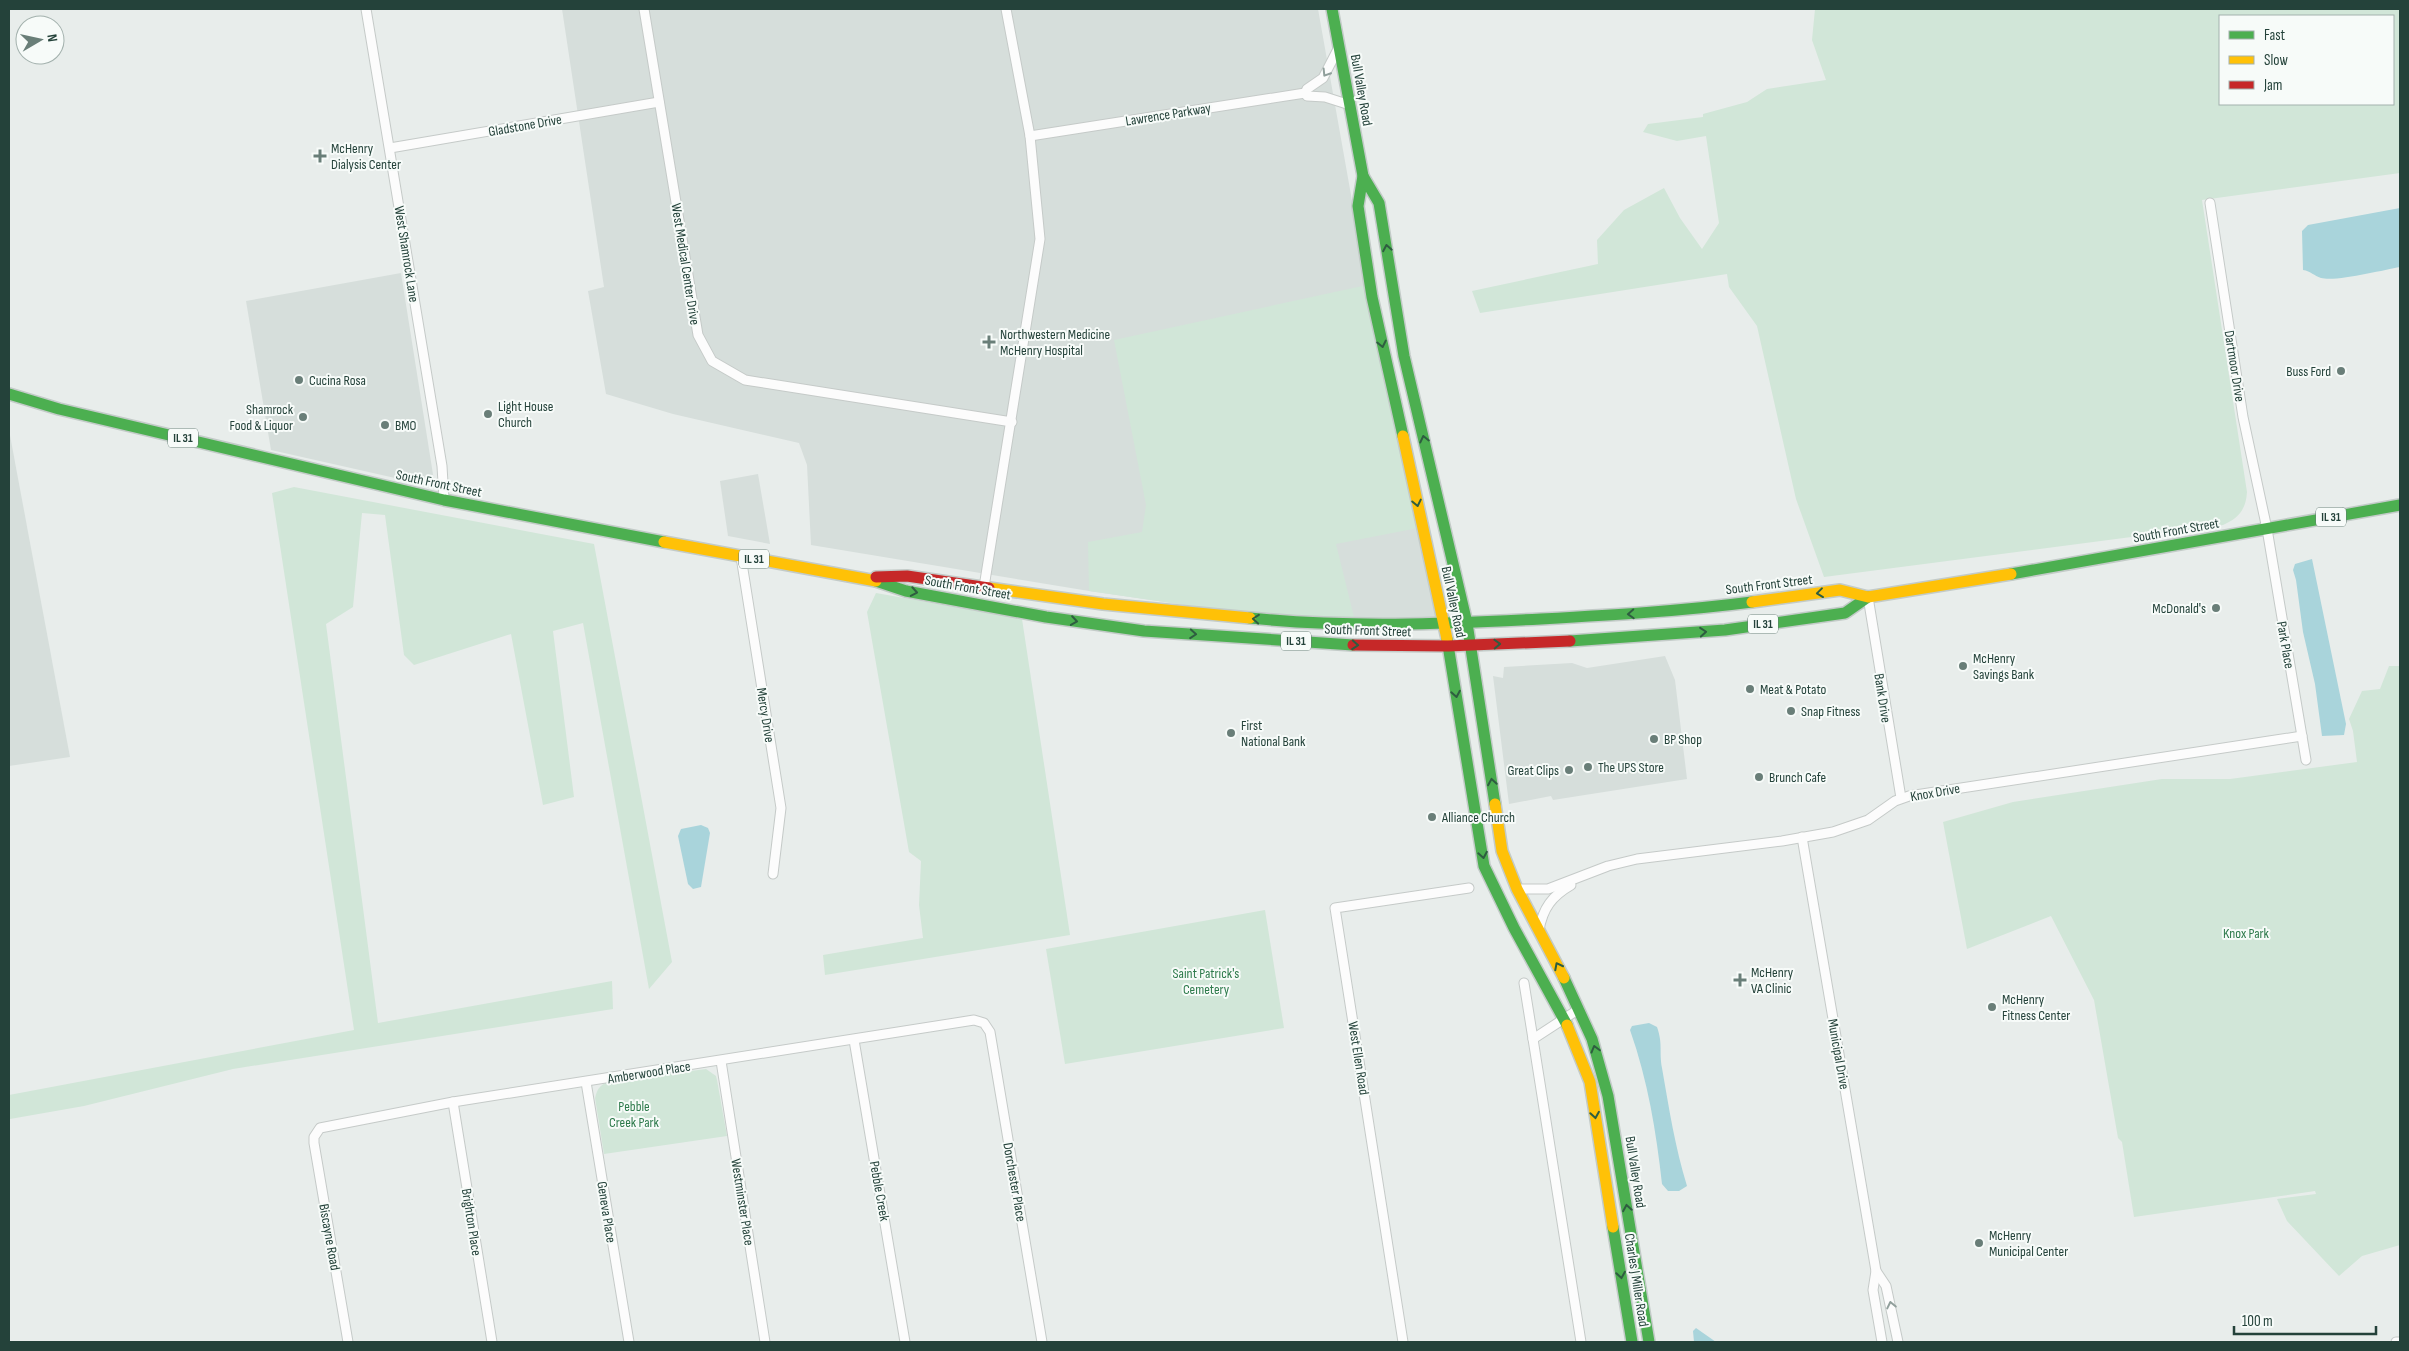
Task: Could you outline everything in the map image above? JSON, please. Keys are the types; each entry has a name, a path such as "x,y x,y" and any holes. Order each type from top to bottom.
{"main road":[{"name":"Bull Valley Road","path":"1332,9 1363,176 1358,206 1372,297 1444,624 1484,866 1514,928 1564,1019"},
{"name":"Bull Valley Road","path":"1363,176 1379,203 1404,356 1467,623 1502,851 1517,889 1579,1009 1592,1039 1608,1096 1649,1342"},
{"name":"South Front Street","path":"9,394 68,411 444,500 741,557 867,578 906,591 1046,617 1144,631 1367,646 1448,646 1568,641 1725,630 1845,612 1868,597 2400,505"},
{"name":"South Front Street","path":"867,578 907,576 1103,604 1267,620 1341,624 1444,624 1680,611 1840,590 1868,597"},
{"name":"Charles J Miller Road","path":"1564,1019 1580,1053 1590,1082 1632,1342"}],"street":[{"name":"West Shamrock Lane","path":"366,9 442,466 444,500"},
{"name":"West Medical Center Drive","path":"644,9 698,335 712,360 744,380 1012,422"},
{"path":"984,586 1012,422 1040,239 1030,136 1006,9"},
{"path":"1305,93 1307,89 1323,78 1339,46"},
{"name":"Lawrence Parkway","path":"1030,136 1305,93 1307,96 1325,97 1350,105"},
{"name":"Gladstone Drive","path":"390,148 660,102"},
{"name":"Dartmoor Drive","path":"2210,203 2243,417 2266,529"},
{"name":"Park Place","path":"2266,529 2306,760"},
{"name":"Mercy Drive","path":"741,557 781,808 773,874"},
{"name":"Bank Drive","path":"1868,597 1901,798"},
{"name":"Knox Drive","path":"1517,889 1542,890 1608,866 1637,859 1833,832 1868,820 1901,798 1954,788 2302,736"},
{"name":"Municipal Drive","path":"1802,837 1876,1271 1874,1290 1882,1342"},
{"name":"Knox Drive","path":"1539,930 1543,913 1550,900 1579,878"},
{"name":"West Ellen Road","path":"1403,1342 1335,908 1469,888"},
{"path":"1524,984 1581,1342"},
{"path":"1533,1039 1579,1009"},
{"name":"Amberwood Place","path":"317,1132 325,1126 453,1102 974,1020 984,1022"},
{"name":"Dorchester Place","path":"984,1022 990,1032 1042,1342"},
{"name":"Pebble Creek","path":"854,1040 905,1342"},
{"name":"Westminster Place","path":"720,1061 765,1342"},
{"name":"Geneva Place","path":"586,1082 629,1342"},
{"name":"Brighton Place","path":"453,1102 492,1342"},
{"name":"Biscayne Road","path":"317,1132 314,1143 348,1342"},
{"name":"Municipal Drive","path":"1876,1271 1886,1286 1898,1342"}],"shaded area":[{"name":"Northwestern Medicine McHenry Hospital","path":"562,9 1318,9 1367,285 1440,624 1290,620 1089,591 811,545 807,465 799,443 673,414 606,394 588,291 604,287"},
{"path":"401,273 435,487 271,450 246,301"},
{"path":"9,430 70,757 9,766"},
{"path":"758,474 770,544 728,536 720,481"},
{"path":"1665,656 1675,680 1687,779 1553,800 1551,796 1509,804 1493,676 1503,678 1504,667 1572,663 1587,668"}],"green space":[{"path":"1815,9 2400,9 2400,173 2202,200 2247,492 2243,508 2237,516 2223,525 1824,577 1796,499 1757,326 1729,287 1727,274 1480,313 1472,291 1598,264 1597,240 1624,210 1664,188 1680,218 1702,249 1719,223 1706,136 1677,141 1643,132 1648,124 1703,117 1703,114 1747,102 1767,89 1826,80 1812,40"},
{"path":"1367,285 1423,527 1336,544 1355,621 1290,620 1089,591 1088,542 1142,532 1146,505 1114,340"},
{"path":"294,487 594,544 672,962 649,989 583,623 553,631 574,797 543,805 511,634 414,665 404,655 385,515 362,513 353,607 326,624 378,1023 612,981 613,1009 233,1069 84,1106 10,1119 9,1095 354,1030 272,493"},
{"path":"876,593 1022,619 1070,935 825,975 823,955 923,938 919,905 921,861 909,852 867,612"},
{"name":"Knox Park","path":"2389,666 2400,666 2400,1245 2362,1256 2339,1276 2287,1221 2277,1199 2316,1194 2315,1191 2134,1217 2122,1142 2118,1138 2094,1000 2051,916 1967,949 1943,822 2013,802 2162,779 2230,779 2357,762 2353,731 2349,719 2362,691 2380,689"},
{"name":"Saint Patrick's Cemetery","path":"1265,910 1284,1028 1065,1064 1046,949"},
{"name":"Pebble Creek Park","path":"706,1069 716,1076 727,1136 604,1154 595,1098 602,1085 607,1082"}],"water":[{"path":"2400,208 2400,267 2328,279 2303,270 2302,231 2308,225"},
{"path":"2312,559 2346,724 2344,735 2322,736 2315,684 2303,632 2293,570 2295,564"},
{"path":"701,825 708,828 710,833 701,887 693,889 688,884 678,836 681,829"},
{"path":"1649,1023 1657,1027 1659,1033 1661,1062 1670,1113 1687,1186 1679,1191 1668,1191 1662,1184 1650,1106 1642,1068 1630,1030 1632,1026"},
{"path":"1696,1328 1716,1342 1694,1342 1693,1331"}],"traffic: fast":[{"path":"1332,9 1363,176 1358,206 1372,297 1403,436"},
{"path":"1363,176 1379,203 1404,356 1467,623 1495,804"},
{"path":"9,394 59,409 444,500 664,542"},
{"path":"2011,574 2400,505"},
{"path":"876,581 906,591 1046,617 1144,631 1353,645"},
{"path":"1570,641 1725,630 1845,613 1868,597"},
{"path":"1250,618 1359,624 1468,622 1647,612 1752,602"},
{"path":"1447,639 1484,866 1514,928 1567,1025"},
{"path":"1564,978 1592,1039 1608,1096 1649,1342"},
{"path":"1613,1227 1632,1342"}],"traffic: slow":[{"path":"1403,436 1447,639"},
{"path":"664,542 876,581"},
{"path":"1752,602 1840,590 1868,597 2011,574"},
{"path":"989,588 1103,604 1250,618"},
{"path":"1495,804 1502,851 1517,889 1564,978"},
{"path":"1567,1025 1590,1082 1613,1227"}],"traffic: jam":[{"path":"876,577 907,576 989,588"},
{"path":"1353,645 1448,646 1570,641"}],"place":[{"name":"McHenry Dialysis Center","path":"320,156"},
{"name":"Northwestern Medicine McHenry Hospital","path":"989,342"},
{"name":"Buss Ford","path":"2341,371"},
{"name":"Cucina Rosa","path":"299,380"},
{"name":"Light House Church","path":"488,414"},
{"name":"Shamrock Food & Liquor","path":"303,417"},
{"name":"BMO","path":"385,425"},
{"name":"McDonald's","path":"2216,608"},
{"name":"McHenry Savings Bank","path":"1963,666"},
{"name":"Meat & Potato","path":"1750,689"},
{"name":"Snap Fitness","path":"1791,711"},
{"name":"First National Bank","path":"1231,733"},
{"name":"BP Shop","path":"1654,739"},
{"name":"The UPS Store","path":"1588,767"},
{"name":"Great Clips","path":"1569,770"},
{"name":"Brunch Cafe","path":"1759,777"},
{"name":"Alliance Church","path":"1432,817"},
{"name":"McHenry VA Clinic","path":"1740,980"},
{"name":"McHenry Fitness Center","path":"1992,1007"},
{"name":"McHenry Municipal Center","path":"1979,1243"}]}
